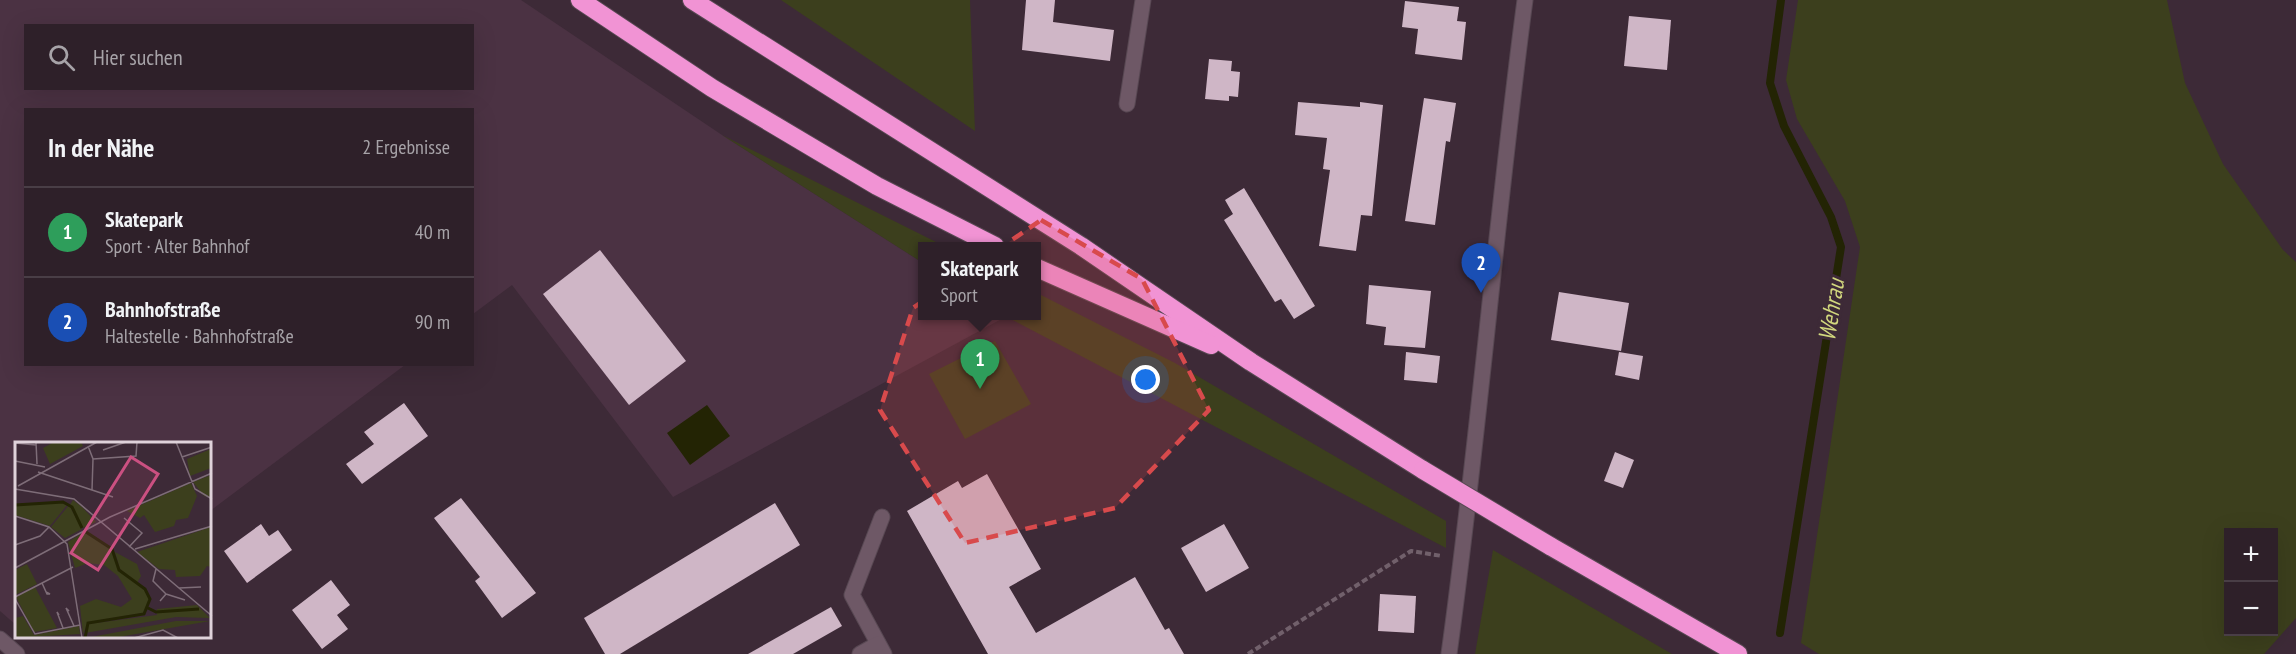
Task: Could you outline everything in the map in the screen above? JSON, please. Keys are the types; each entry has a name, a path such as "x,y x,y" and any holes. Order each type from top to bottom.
{"highway":[{"path":"580,0 712,88 858,175 988,242"},
{"path":"692,0 1081,246 1251,362 1423,470 1738,654"},
{"path":"1041,270 1251,362"}],"main road":[{"path":"1127,104 1143,0"},
{"path":"1449,654 1462,555 1503,173 1525,0"},
{"path":"860,654 881,649 852,595 882,517"},
{"path":"0,639 17,654"}],"path":[{"path":"1248,654 1411,551 1456,558 1462,555"}],"highlighted area":[{"path":"1041,220 1142,279 1209,410 1115,508 965,543 880,410 913,308"}],"shaded area":[{"path":"0,0 521,0 722,135 918,260 918,320 1000,320 673,497 512,285 474,313 474,108 24,108 24,366 404,366 212,510 212,442 15,442 15,624 0,611"},
{"path":"781,0 970,0 975,131"},
{"path":"1798,0 2167,0 2185,83 2223,164 2283,250 2296,262 2296,618 2264,654 1819,654 1801,643 1860,247 1845,201 1797,119 1786,80"},
{"path":"722,135 936,242 918,242 918,260"},
{"path":"1041,295 1175,363 1446,521 1446,548 1013,320 1041,320"},
{"path":"995,341 1031,404 965,439 929,374"},
{"path":"707,405 730,436 690,465 667,433"},
{"path":"1493,550 1672,654 1475,654"}],"building":[{"path":"1026,0 1055,0 1053,22 1114,30 1110,61 1022,50"},
{"path":"1405,1 1459,7 1457,21 1466,22 1462,60 1415,54 1418,29 1402,27"},
{"path":"1629,16 1671,20 1667,70 1624,66"},
{"path":"1209,59 1232,61 1231,71 1240,72 1238,97 1229,96 1229,101 1205,99"},
{"path":"1424,98 1456,103 1450,142 1446,141 1435,225 1405,221"},
{"path":"1298,102 1360,107 1360,102 1383,105 1372,216 1361,215 1356,251 1319,246 1330,170 1323,169 1327,138 1295,135"},
{"path":"1244,188 1315,306 1294,319 1281,299 1275,302 1224,220 1233,214 1225,200"},
{"path":"600,250 686,361 629,405 543,294"},
{"path":"1369,285 1431,291 1425,348 1384,345 1386,327 1366,324"},
{"path":"1559,292 1629,303 1621,351 1551,340"},
{"path":"1406,352 1440,356 1437,383 1404,380"},
{"path":"1619,352 1643,356 1639,380 1615,375"},
{"path":"404,403 428,436 362,484 346,464 374,444 364,432"},
{"path":"1615,452 1634,460 1623,488 1604,481"},
{"path":"987,474 1041,569 1009,587 1036,633 1135,577 1165,630 1169,628 1184,654 988,654 907,511 958,481 962,488"},
{"path":"461,498 536,593 502,618 475,581 480,577 434,518"},
{"path":"775,503 800,545 620,654 605,654 584,618"},
{"path":"261,524 269,536 278,530 292,550 247,583 224,551"},
{"path":"1224,524 1249,568 1206,592 1181,548"},
{"path":"331,580 350,605 337,615 348,629 322,649 292,610"},
{"path":"1380,594 1416,596 1414,633 1378,631"},
{"path":"831,607 842,626 793,654 748,654"}],"waterway":[{"name":"Wehrau","path":"1780,633 1841,247 1831,217 1784,126 1770,83 1781,0"}],"place":[{"name":"Bahnhofstraße","path":"1481,293"},
{"name":"Skatepark","path":"980,389"}]}
